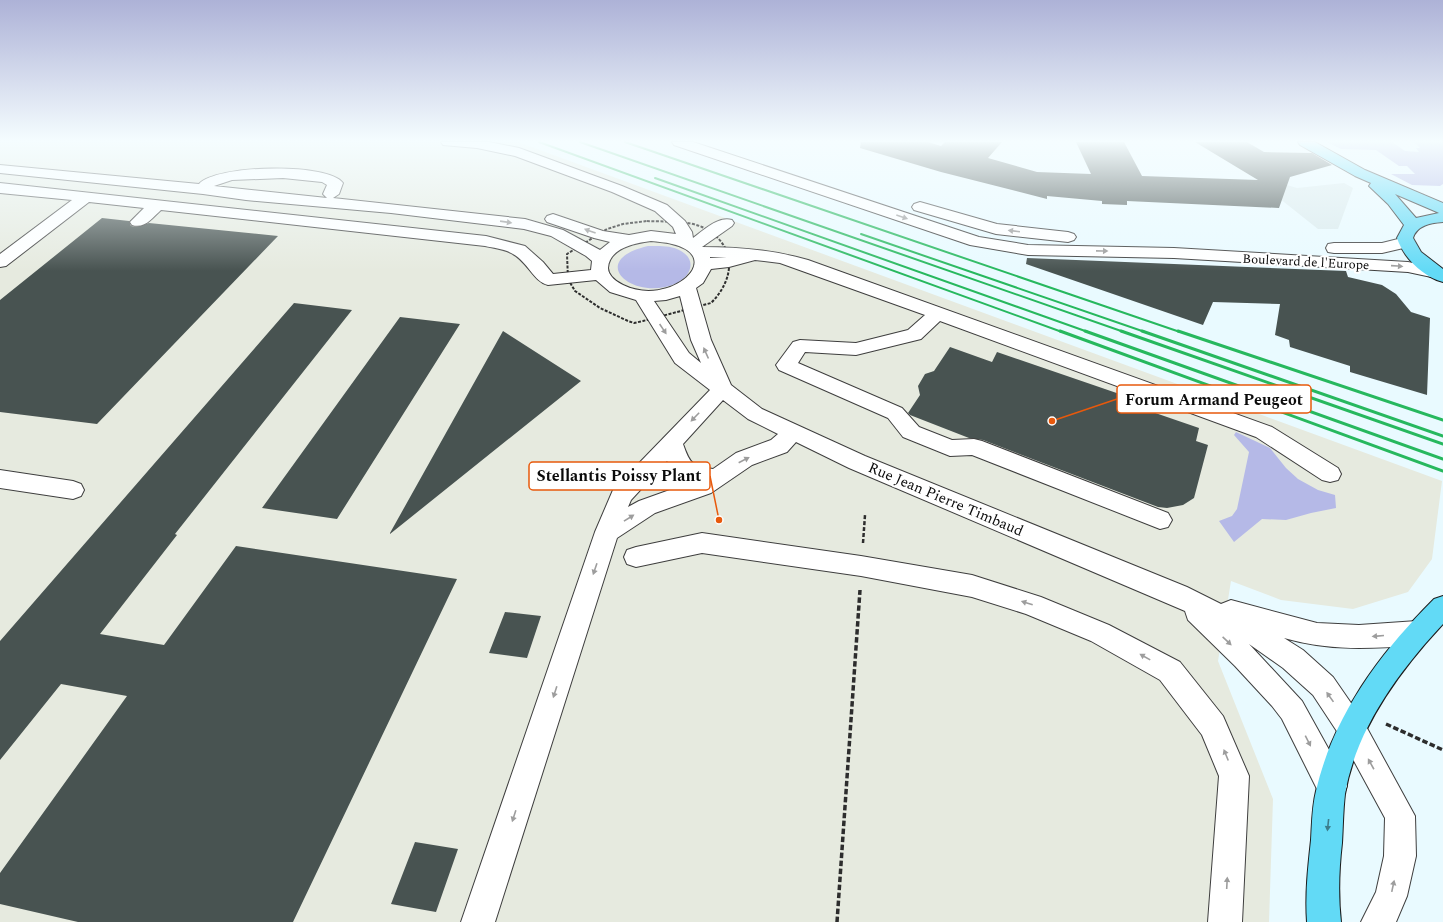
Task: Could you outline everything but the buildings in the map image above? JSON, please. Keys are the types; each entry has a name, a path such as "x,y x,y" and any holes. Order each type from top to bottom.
{"main road":[{"path":"1375,185 1394,201 1413,226"},
{"path":"1388,185 1443,209"},
{"path":"1440,275 1422,263 1406,242 1406,234 1413,226 1427,219 1443,217"},
{"path":"1324,922 1321,896 1332,786 1352,729 1371,694 1417,633 1443,607"}],"street":[{"path":"163,185 246,195 445,214 525,224 557,233 582,246 601,267"},
{"path":"606,185 661,208 684,232 695,251 702,272 687,288 674,293 658,296 625,294 612,288 603,279 601,267 607,252 616,245 628,240 651,236 664,236 695,251 729,257 755,255 782,258 1264,432 1330,474"},
{"name":"Boulevard de l'Europe","path":"808,185 976,241 1028,250 1066,243 1196,243 1382,248 1406,242"},
{"name":"Boulevard de l'Europe","path":"853,185 946,215 996,229 1046,235 1066,243 1174,253 1408,267 1440,275"},
{"path":"0,188 486,241 519,250 537,266 548,280 569,279 601,267"},
{"path":"203,189 257,188 511,211 560,220 600,235 628,240"},
{"path":"0,262 86,198"},
{"path":"138,222 158,205"},
{"path":"212,229 230,213"},
{"path":"651,236 670,219"},
{"path":"695,251 711,232 726,223"},
{"path":"1028,250 1033,243 1046,235"},
{"name":"Boulevard de l'Europe","path":"1174,253 1176,248 1196,243"},
{"name":"Rue Jean Pierre Timbaud","path":"687,288 701,340 722,389"},
{"name":"Rue Jean Pierre Timbaud","path":"642,296 682,358 755,414 857,462 1178,595 1258,635 1293,659 1323,686 1352,729 1400,816 1400,856 1391,896 1378,922"},
{"path":"937,314 914,335 856,349 800,346 786,365 895,413 911,432 950,448 974,446 1160,520"},
{"path":"478,922 621,496 722,389"},
{"path":"608,532 647,508 703,487 744,459 779,446 792,432"},
{"path":"671,442 680,467 685,471 716,478"},
{"path":"0,479 73,490"},
{"path":"636,557 702,543 861,566 972,586 1032,605 1100,633 1170,671 1213,726 1234,776 1225,922"},
{"name":"Rue Jean Pierre Timbaud","path":"1178,595 1303,632 1328,636 1371,637 1417,633"},
{"name":"Rue Jean Pierre Timbaud","path":"1178,595 1244,657 1282,697 1292,710 1332,786"}],"path":[{"path":"670,219 700,226 711,232 729,257 730,273 725,287 710,304 692,307 634,323 581,297 571,287 567,270 567,254 600,235 607,229 623,224 670,219"},
{"path":"837,922 864,515"},
{"path":"1386,724 1443,750"}],"shaded area":[{"path":"0,185 635,185 1442,481 1432,559 1408,592 1353,609 1281,600 1231,581 1218,661 1273,799 1269,922 0,922"},
{"path":"1287,185 1297,188 1325,185 1348,185 1353,188 1338,229 1318,229 1279,198"},
{"path":"1413,185 1441,185 1440,186"},
{"path":"648,246 665,246 681,251 689,259 689,272 677,283 661,288 646,288 632,284 623,278 618,270 620,261 629,253"},
{"path":"1236,432 1270,448 1286,468 1298,479 1318,490 1335,495 1336,508 1286,520 1262,519 1234,542 1219,521 1232,516 1237,509 1249,452 1234,435"}],"railway":[{"path":"657,185 1062,332"},
{"path":"675,185 1088,332"},
{"path":"703,185 1124,332"},
{"path":"751,185 1180,332"},
{"path":"861,234 1145,332"},
{"path":"1060,331 1443,471"},
{"path":"1085,331 1443,459"},
{"path":"1121,331 1443,444"},
{"path":"1142,331 1443,436"},
{"path":"1178,331 1443,420"}],"place":[{"name":"Forum Armand Peugeot","path":"1052,421"},
{"name":"Stellantis Poissy Plant","path":"719,520"}]}
